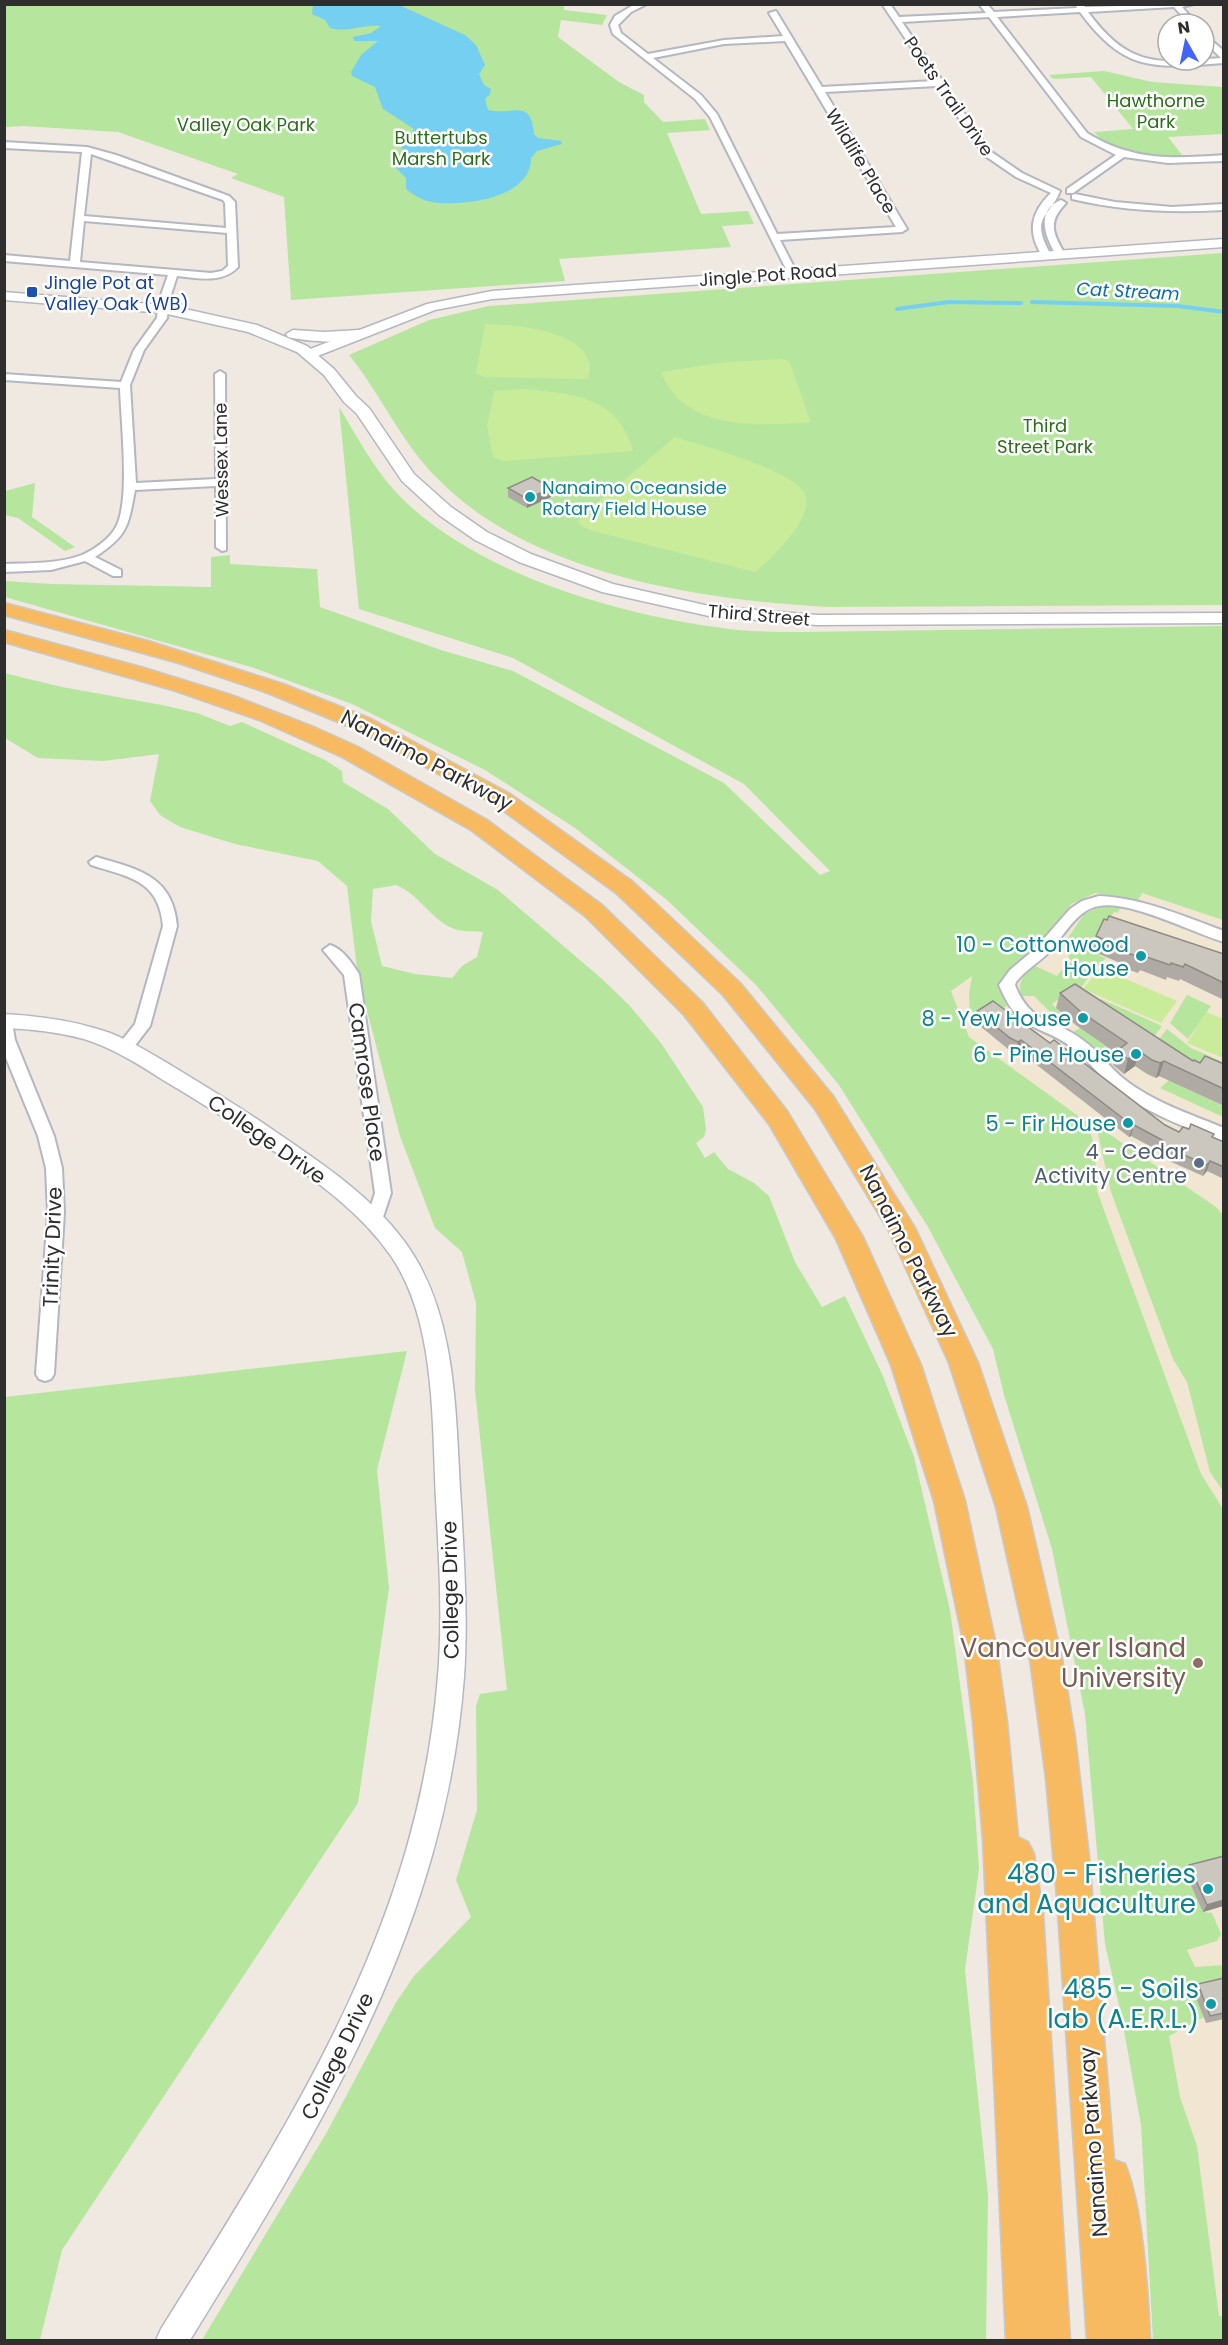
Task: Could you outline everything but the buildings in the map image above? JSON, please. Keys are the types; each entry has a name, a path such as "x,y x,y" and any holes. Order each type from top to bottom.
{"highway":[{"name":"Nanaimo Parkway","path":"4,609 171,654 266,684 358,722 476,782 533,818 587,857 659,916 744,1000 807,1078 870,1172 919,1261 968,1370 1008,1492 1033,1590 1056,1718 1067,1819 1108,2340"},
{"name":"Nanaimo Parkway","path":"4,636 158,678 231,702 313,735 412,784 507,843 579,898 649,961 714,1031 775,1112 822,1186 857,1251 904,1357 943,1477 967,1574 985,1681 997,1799 1027,2340"},
{"path":"997,1799 1015,1849 1025,1914 1050,2340"},
{"path":"1088,2067 1107,2153 1121,2239 1130,2340"},
{"path":"1015,2340 1023,2267"}],"main road":[{"path":"4,296 163,309 252,328 315,352"},
{"path":"163,309 184,308 221,313 254,320 293,334 324,337 359,334"},
{"path":"293,334 315,352"},
{"name":"Third Street","path":"315,352 350,399 363,411 396,462 412,482 445,511 503,547 545,567 594,584 640,597 726,613 817,620 1224,618"}],"street":[{"path":"643,4 618,18 614,25 617,34 698,97 714,116 792,273"},
{"name":"Poets Trail Drive","path":"886,4 987,153 1006,169 1055,193"},
{"path":"982,4 1084,135 1101,147 1121,155 1176,161 1224,158"},
{"path":"896,20 1081,7 1190,4"},
{"path":"1081,7 1116,48 1129,55 1167,63 1224,58"},
{"name":"Wildlife Place","path":"773,13 902,229 775,237"},
{"path":"646,57 724,42 787,38"},
{"path":"818,90 939,83"},
{"path":"4,145 87,150 113,157 226,198 230,202 233,267 225,273 210,276 4,258"},
{"path":"75,264 87,150"},
{"path":"1060,254 1051,239 1048,226 1057,205 1121,155"},
{"path":"1046,255 1037,240 1035,231 1042,209 1055,193 1115,205 1172,210 1224,207"},
{"path":"80,218 231,231"},
{"name":"Jingle Pot Road","path":"315,352 421,310 475,297 1224,243"},
{"path":"4,568 51,566 87,557 111,541 123,525 130,487 125,384 139,350 162,318 173,273"},
{"name":"Wessex Lane","path":"220,374 222,546"},
{"path":"4,377 125,384"},
{"path":"130,487 221,482"},
{"path":"87,557 117,573"},
{"path":"96,862 131,873 150,883 164,894 171,909 170,926 141,1026 124,1048"},
{"path":"1224,937 1129,904 1101,900 1088,903 1042,950 1019,967 1007,985 1014,1002 1029,1019 1078,1044 1118,1083 1144,1101 1224,1135"},
{"name":"Camrose Place","path":"330,950 351,974 383,1193 374,1221"},
{"name":"College Drive","path":"5,1021 58,1026 93,1035 124,1048 254,1127 335,1186 374,1221 401,1252 416,1281 430,1321 436,1351 445,1451 454,1607 450,1696 439,1771 414,1870 383,1959 344,2048 275,2173 172,2340"},
{"name":"Trinity Drive","path":"5,1021 7,1040 46,1136 54,1168 56,1213 45,1374"}],"shaded area":[{"name":"Vancouver Island University","path":"1223,856 1223,2340 963,1021 911,886"}],"green space":[{"name":"Buttertubs Marsh Park","path":"564,4 564,10 607,15 602,25 561,20 558,37 619,82 644,95 644,102 663,122 705,119 710,130 667,133 701,214 748,211 754,224 722,226 731,247 559,259 565,281 291,300 284,197 231,178 238,174 118,132 24,126 5,127 4,5"},
{"name":"Hawthorne Park","path":"1104,71 1152,82 1223,87 1223,134 1168,137 1183,156 1147,155 1112,146 1094,132 1133,129 1091,77 1053,79 1049,75"},
{"name":"Third Street Park","path":"1223,253 1223,605 829,607 726,598 673,589 619,576 568,559 519,538 475,510 423,463 349,355 429,320 489,306"},
{"path":"485,324 529,328 561,336 585,353 590,365 588,379 484,377 476,373"},
{"path":"781,359 789,361 811,422 747,424 705,415 687,406 672,392 661,372 726,362"},
{"path":"521,389 557,392 590,400 616,418 626,432 633,451 504,461 493,457 487,426 494,391"},
{"path":"339,407 371,460 394,490 427,520 465,546 508,568 554,587 601,603 648,615 738,630 770,632 1223,626 1223,920 1142,893 1138,900 1095,893 1071,904 1054,928 1004,975 1000,988 1007,1006 970,1018 969,993 972,976 951,991 969,1037 1088,1123 1095,1149 1097,1191 1201,1474 1223,1509 1223,1862 1203,1912 1212,1913 1221,1934 1217,1941 1187,1950 1195,1967 1223,1965 1223,1990 1194,1990 1204,2017 1169,2036 1180,2097 1197,2146 1219,2316 1223,2316 1223,2340 1153,2340 1141,2125 1121,2014 1105,1944 1085,1714 1052,1549 1004,1395 993,1349 928,1227 839,1085 757,986 667,900 575,828 485,770 352,704 251,667 5,597 4,581 211,587 211,557 230,555 230,564 317,569 320,607 441,650 513,671 724,783 820,875 830,871 744,784 513,658 359,609"},
{"path":"675,437 725,452 766,468 784,476 805,494 804,514 798,526 771,558 755,572 593,531 578,522 582,516"},
{"path":"35,483 32,517 75,547 65,551 18,518 5,515 5,491"},
{"path":"4,673 62,687 197,713 230,726 242,722 325,760 342,771 343,782 388,809 435,854 498,890 629,1005 661,1043 703,1107 706,1130 704,1137 696,1143 705,1158 714,1152 728,1169 754,1183 769,1196 795,1262 822,1307 845,1296 883,1376 914,1457 950,1610 973,1781 979,1869 965,1970 988,2195 986,2340 202,2340 327,2132 395,2004 414,1976 471,1917 456,1880 477,1810 476,1706 480,1694 507,1690 475,1390 476,1303 462,1252 435,1228 400,1136 358,977 347,886 318,861 235,844 180,827 160,815 150,801 159,754 103,761 38,758 5,738","holes":["396,885 449,926 461,931 483,932 477,957 462,966 452,978 415,974 382,966 371,921 373,889"]},
{"path":"1102,906 1120,908 1118,913 1114,912 1094,945 1100,956 1106,958 1094,970 1070,960 1064,944 1084,914"},
{"path":"1068,962 1092,973 1080,989 1095,997 1086,1009 1060,998 1052,1004 1065,1017 1054,1024 1053,1015 1034,996 1022,996 1020,987 1024,976 1035,966 1057,976"},
{"path":"1100,968 1177,1001 1161,1023 1083,989"},
{"path":"1187,995 1211,1006 1188,1039 1170,1023"},
{"path":"1101,999 1162,1026 1151,1041 1095,1008"},
{"path":"1206,1012 1223,1019 1223,1058 1187,1043"},
{"path":"1080,1028 1120,1056 1111,1063 1085,1041 1071,1033"},
{"path":"1167,1029 1191,1048 1223,1062 1223,1078 1152,1048"},
{"path":"1180,1071 1181,1086 1223,1106 1223,1117 1160,1088"},
{"path":"1096,1125 1216,1207 1223,1215 1223,1491 1210,1472 1187,1382 1173,1359 1111,1192"},
{"path":"407,1351 377,1470 389,1588 358,1803 62,2250 40,2340 5,2340 5,1397"}],"water":[{"path":"313,5 399,5 465,35 476,45 485,65 479,74 484,85 491,89 485,99 488,110 524,112 529,115 534,134 538,138 561,141 562,144 537,151 531,158 528,172 520,183 493,197 476,201 444,203 431,202 418,197 406,189 406,178 395,167 393,160 401,154 403,142 414,129 383,109 375,87 352,76 351,72 361,55 378,41 354,41 353,37 371,33 381,26 343,30 330,28 325,20 312,14"}],"waterway":[{"name":"Cat Stream","path":"897,309 949,302 1021,303"},
{"name":"Cat Stream","path":"1032,302 1178,306 1224,312"}],"place":[{"name":"Jingle Pot at Valley Oak (WB)","path":"32,292"},
{"name":"Nanaimo Oceanside Rotary Field House","path":"530,497"},
{"name":"10 - Cottonwood House","path":"1141,956"},
{"name":"8 - Yew House","path":"1083,1018"},
{"name":"6 - Pine House","path":"1136,1054"},
{"name":"5 - Fir House","path":"1128,1123"},
{"name":"4 - Cedar Activity Centre","path":"1199,1163"},
{"name":"Vancouver Island University","path":"1198,1663"},
{"name":"480 - Fisheries and Aquaculture","path":"1208,1889"},
{"name":"485 - Soils lab (A.E.R.L.)","path":"1211,2004"}],"park label":[{"name":"Valley Oak Park","path":"246,124"}]}
